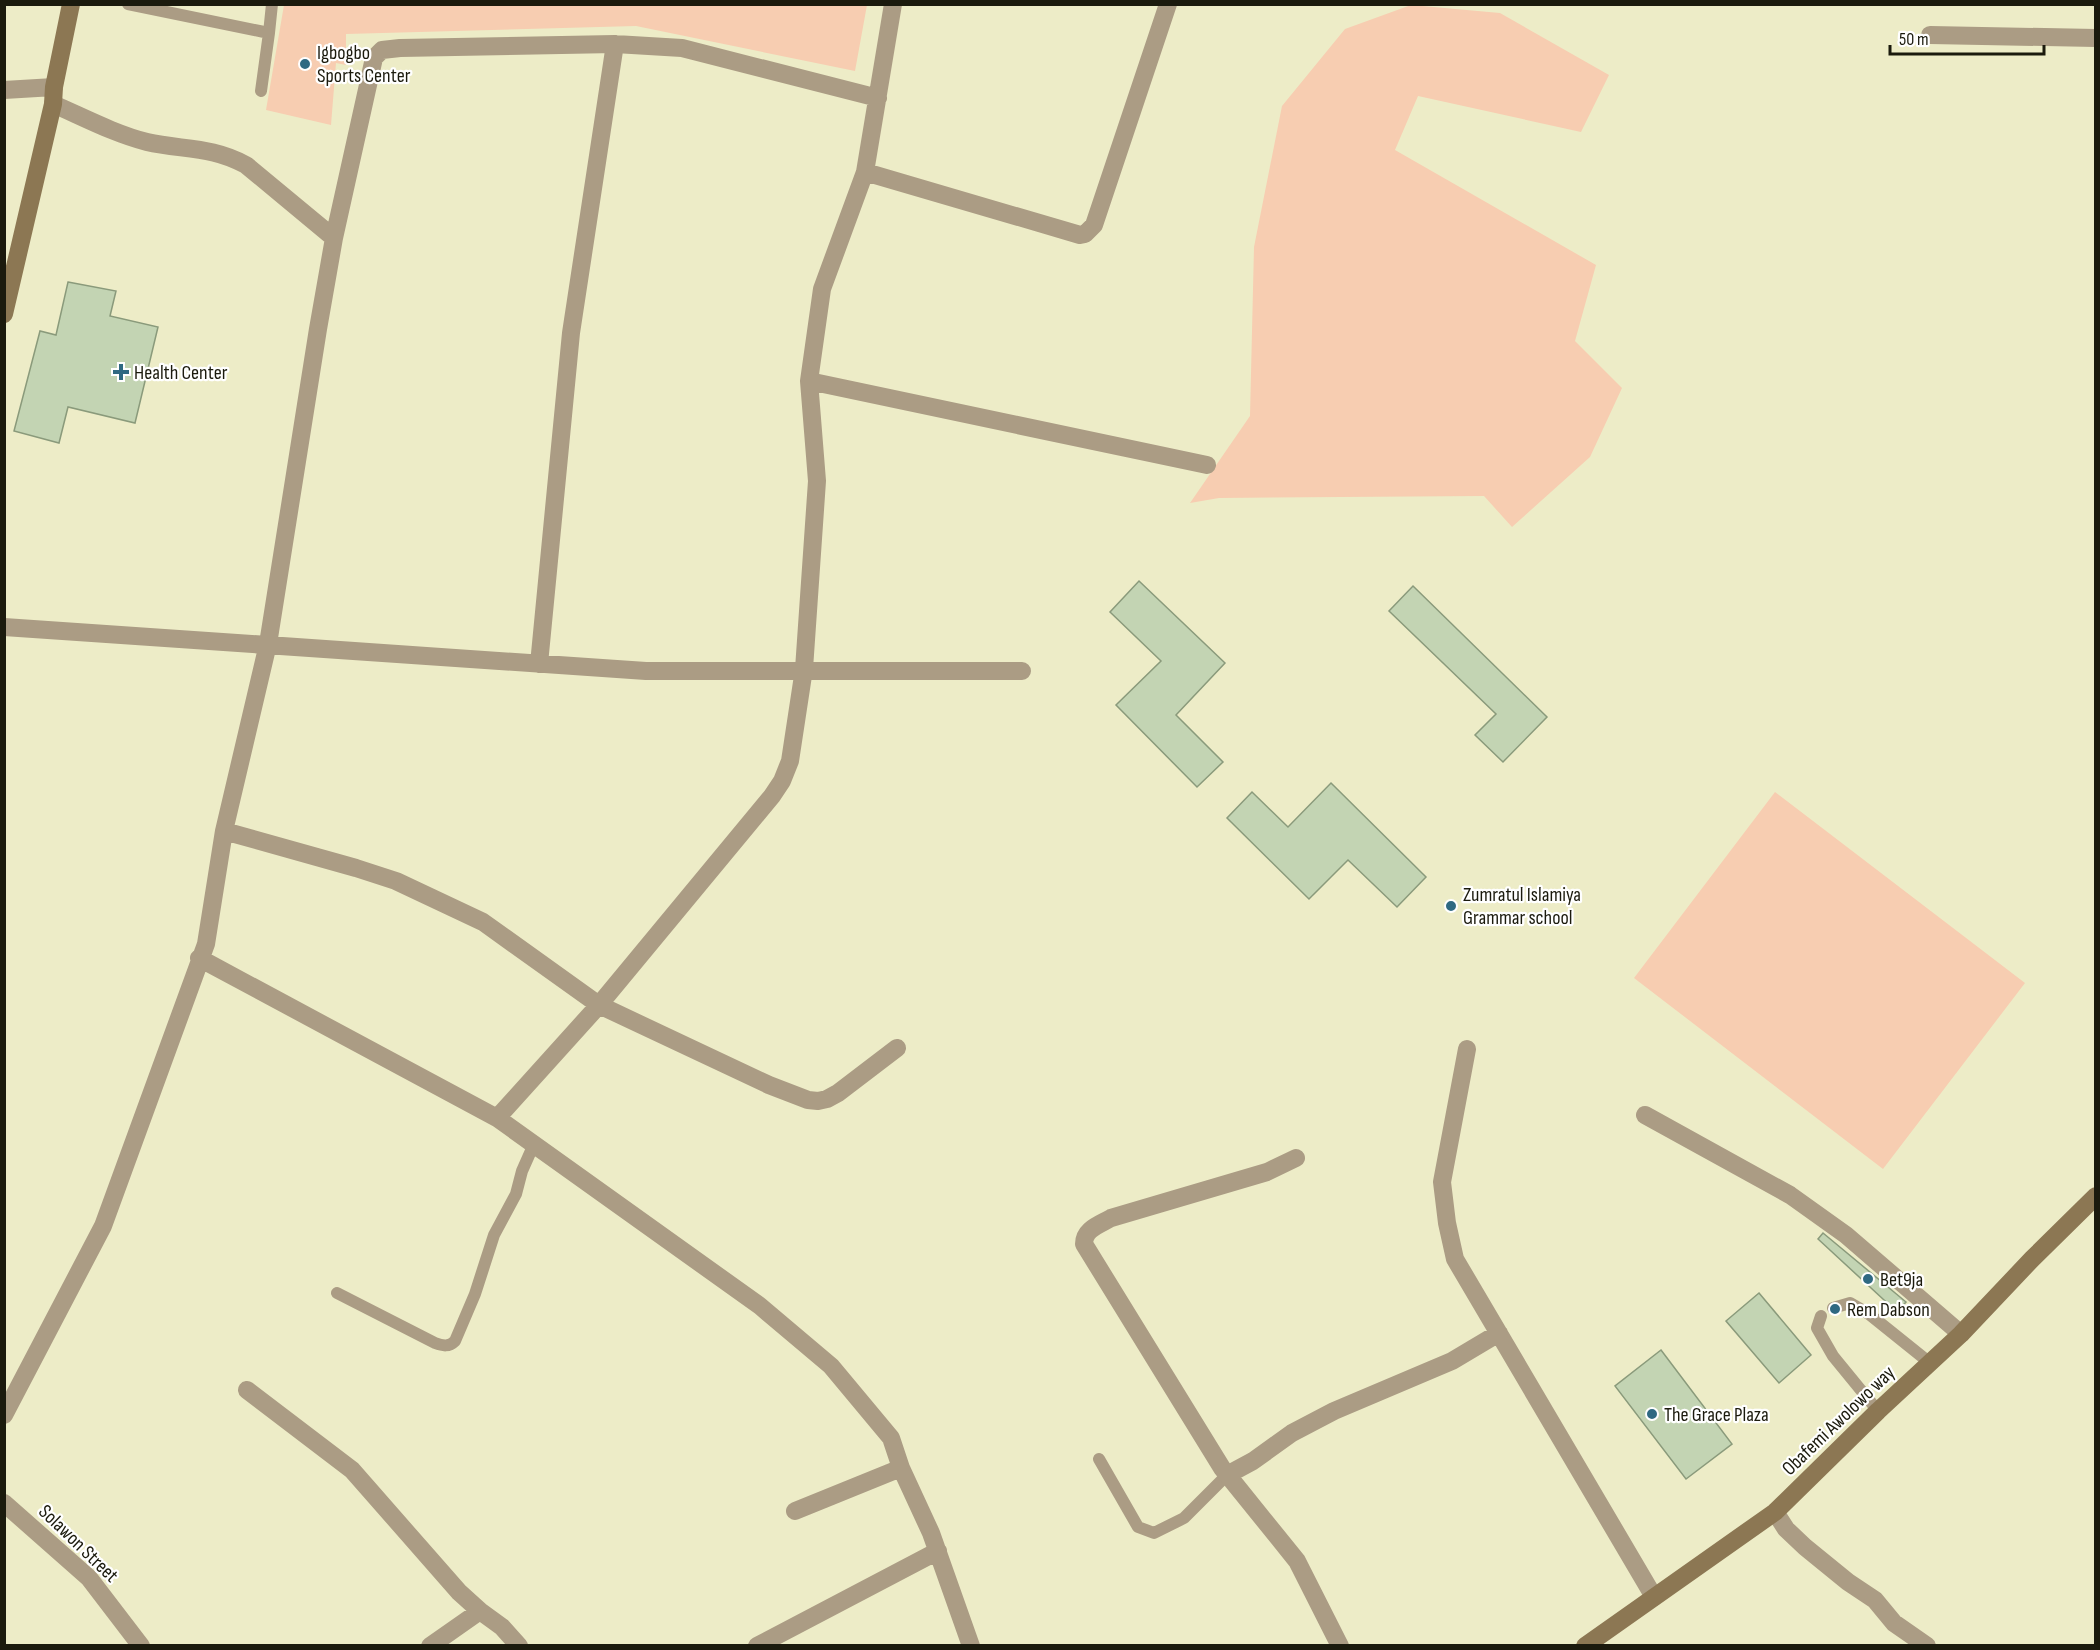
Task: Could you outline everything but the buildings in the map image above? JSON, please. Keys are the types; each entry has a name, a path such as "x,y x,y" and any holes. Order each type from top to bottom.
{"main road":[{"path":"4,314 54,96 71,4"},
{"name":"Obafemi Awolowo way","path":"1585,1646 1775,1512 1961,1334 2096,1196"}],"street":[{"path":"497,1118 599,1005 772,796 782,781 790,761 804,669 817,481 809,381 822,289 865,172 893,4"},
{"path":"865,172 1080,235 1085,234 1094,225 1168,4"},
{"path":"1930,35 2096,38"},
{"path":"4,1415 103,1226 206,944 224,831 268,644 334,238 374,58 382,50 400,48 615,44 681,48 879,98"},
{"path":"539,664 571,333 615,44"},
{"path":"4,90 54,96 110,129 147,142 209,150 231,157 246,165 334,238"},
{"path":"809,381 1207,465"},
{"path":"4,627 646,671 804,669 1022,671"},
{"path":"224,831 396,881 483,922 599,1005 769,1085 807,1100 827,1099 897,1048"},
{"path":"200,958 497,1118 760,1306 831,1366 891,1437 901,1468 938,1551 971,1646"},
{"path":"1467,1049 1442,1182 1447,1223 1455,1259 1654,1597"},
{"path":"1645,1116 1790,1195 1846,1236 1961,1334"},
{"path":"1296,1158 1267,1172 1111,1218 1087,1232 1084,1236 1084,1244 1227,1475 1297,1561 1340,1646"},
{"path":"1227,1475 1253,1461 1292,1433 1334,1411 1452,1361 1499,1333"},
{"path":"247,1390 352,1470 459,1592 502,1627 519,1646"},
{"path":"795,1511 901,1468"},
{"name":"Solawon Street","path":"4,1503 89,1578 141,1646"},
{"path":"1775,1512 1786,1529 1805,1547 1848,1582 1875,1600 1894,1623 1927,1646"},
{"path":"757,1646 938,1551"},
{"path":"430,1646 480,1611"}],"lane":[{"path":"128,4 269,33"},
{"path":"261,91 272,4"},
{"path":"337,1293 435,1343 447,1346 455,1341 475,1294 494,1235 516,1194 522,1171 534,1144"},
{"path":"1833,1308 1851,1303 1869,1314 1930,1363"},
{"path":"1821,1316 1816,1328 1833,1356 1878,1411"},
{"path":"1100,1459 1138,1527 1154,1533 1184,1518 1227,1475"}],"shaded area":[{"name":"Igbogbo Sports Center","path":"284,4 867,5 855,71 636,26 346,34 346,65 336,63 331,125 266,110"},
{"path":"1411,5 1500,13 1609,75 1581,132 1418,96 1395,150 1596,265 1575,341 1622,388 1590,457 1512,527 1484,496 1219,498 1190,503 1250,416 1254,247 1282,106 1345,29"},
{"path":"1775,792 2025,983 1883,1169 1634,978"}],"place":[{"name":"Igbogbo Sports Center","path":"305,64"},
{"name":"Health Center","path":"121,372"},
{"name":"Zumratul Islamiya Grammar school","path":"1451,906"},
{"name":"Bet9ja","path":"1868,1279"},
{"name":"Rem Dabson","path":"1835,1309"},
{"name":"The Grace Plaza","path":"1652,1414"}]}
